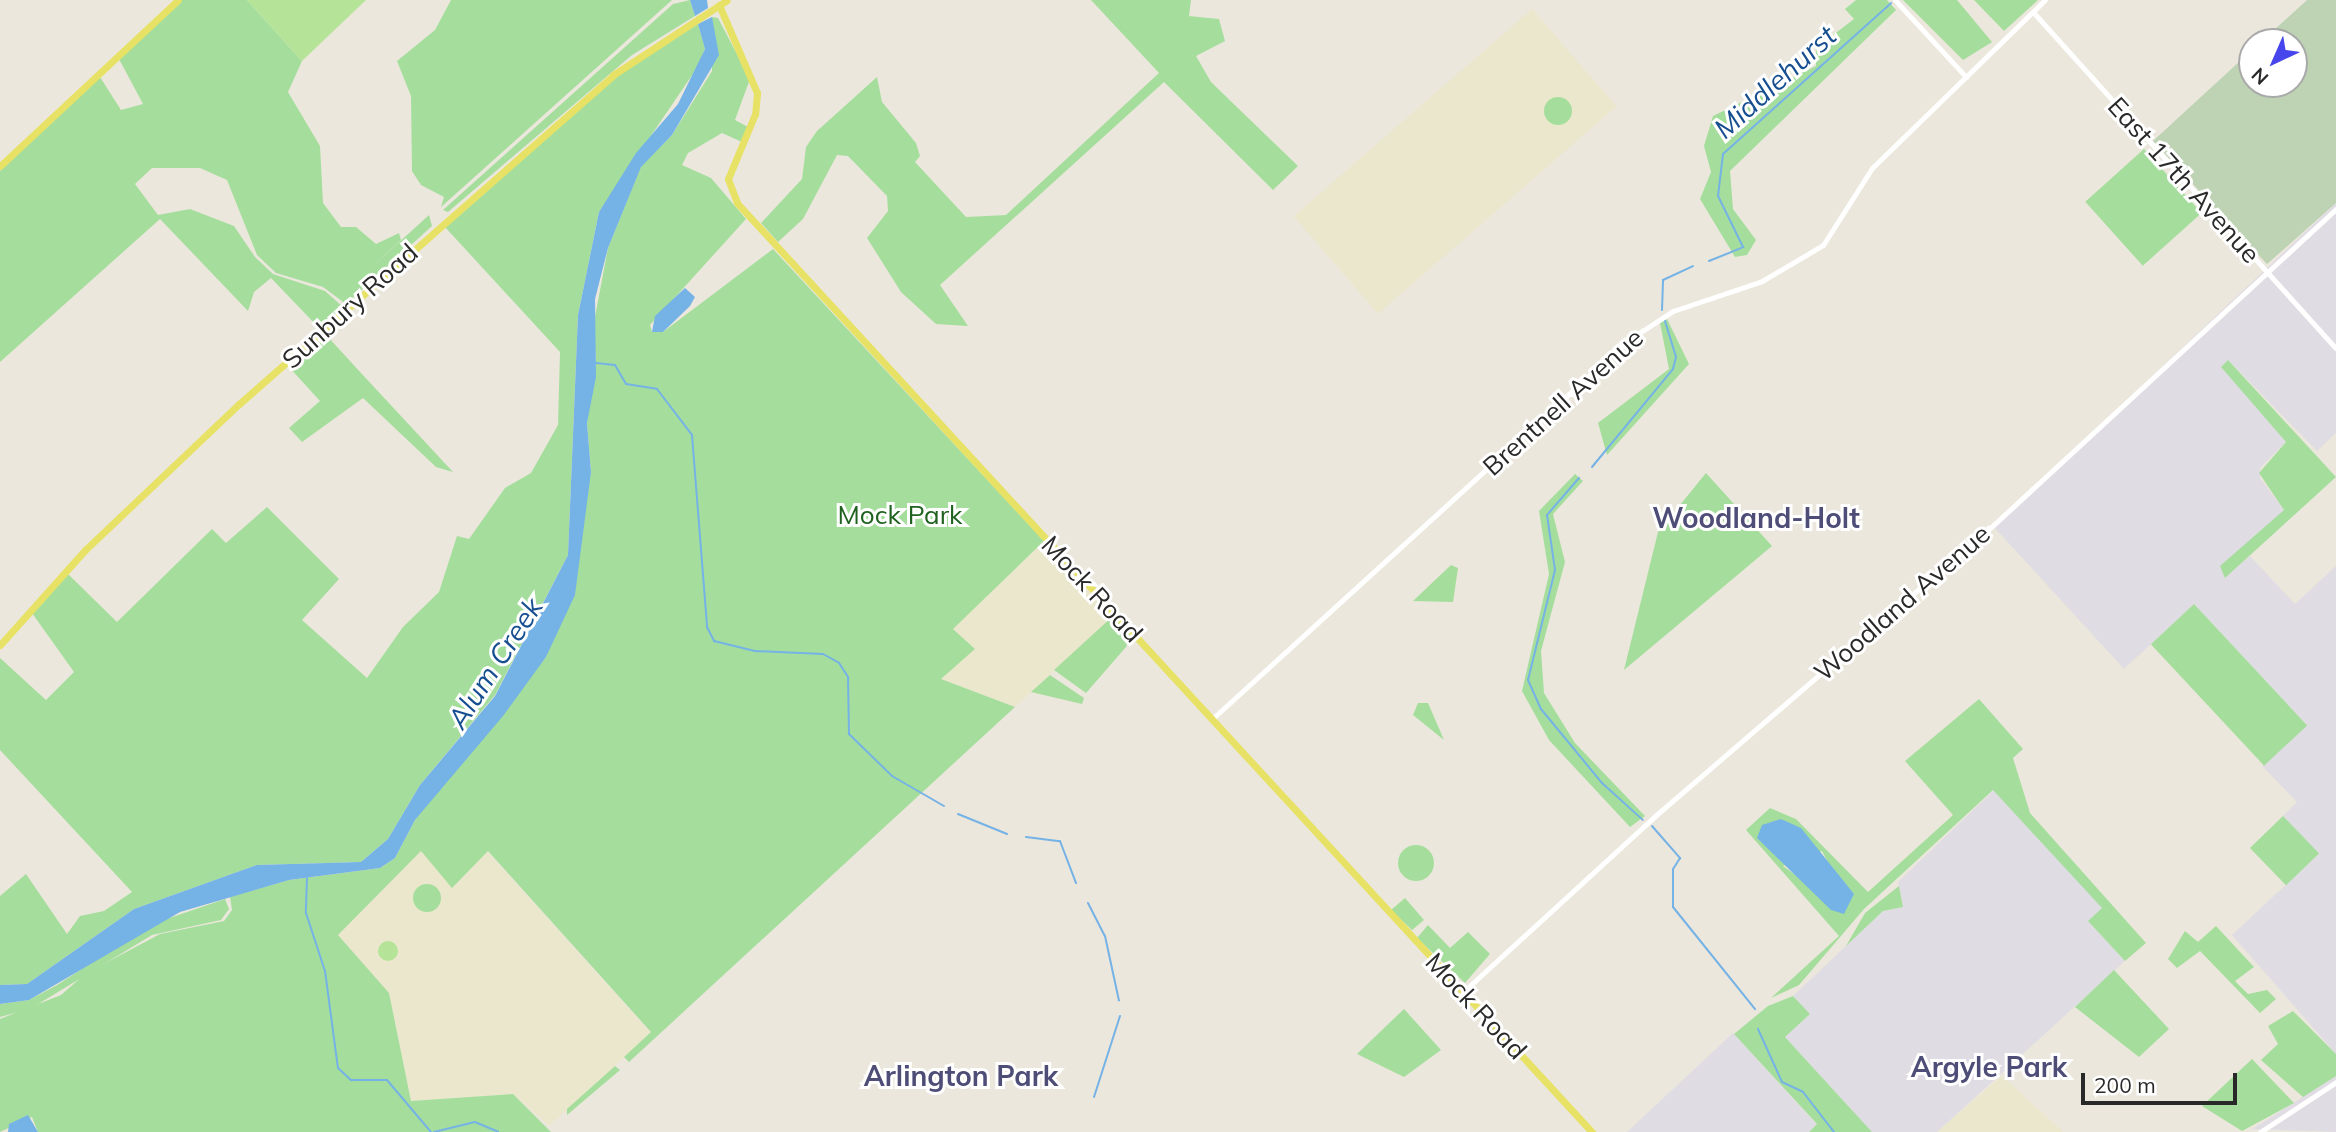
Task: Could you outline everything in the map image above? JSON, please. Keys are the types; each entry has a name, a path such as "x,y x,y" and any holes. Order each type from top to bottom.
{"main road":[{"path":"0,166 178,0"},
{"name":"Sunbury Road","path":"0,645 204,435 613,75 680,28 727,0"},
{"name":"Mock Road","path":"717,6 757,93 755,114 727,179 733,198 1592,1132"}],"street":[{"path":"1895,0 1966,77"},
{"name":"Brentnell Avenue","path":"1212,719 1634,336 1695,302 1762,281 1823,245 1872,168 2045,0"},
{"name":"East 17th Avenue","path":"2033,12 2336,348"},
{"name":"Woodland Avenue","path":"1463,992 1655,816 1988,530 2336,209"},
{"path":"2260,1132 2336,1082"}],"shaded area":[{"path":"1532,9 1617,106 1378,314 1294,216"},
{"path":"2336,203 2336,433 2317,451 2229,361 2286,442 2260,468 2260,478 2284,510 2225,578 2250,556 2295,604 2336,566 2336,1054 2232,935 2319,854 2283,816 2297,802 2262,766 2307,725 2194,604 2124,669 1993,526"},
{"path":"1044,541 1113,616 1015,707 941,679 975,649 953,629"},
{"path":"1994,790 2103,908 2088,921 2125,961 1937,1132 1872,1132 1785,1037 1810,1014 1793,996 1883,911 1903,907 1898,882"},
{"path":"421,851 487,851 651,1033 549,1126 513,1094 411,1101 389,993 338,935"},
{"path":"1733,1033 1817,1125 1809,1132 1627,1132"},
{"path":"2002,1076 2063,1132 1937,1132"},
{"path":"2336,1076 2336,1132 2252,1129 2262,1123"}],"green space":[{"path":"181,0 247,0 302,61 288,92 320,146 323,203 341,227 356,227 376,244 399,233 401,240 363,275 429,215 432,226 346,304 323,287 276,273 257,255 227,180 200,168 152,168 135,184 158,215 190,209 234,226 255,257 273,274 325,291 343,307 319,328 271,278 254,292 248,311 160,219 0,362 0,171 100,77 121,110 143,104 119,59"},
{"path":"247,0 366,0 302,61"},
{"path":"451,0 672,0 441,207 444,197 421,185 412,171 411,96 397,61 435,30"},
{"path":"690,0 695,16 632,55 448,212 443,210 673,4"},
{"path":"1091,0 1191,0 1189,16 1219,19 1225,41 1196,56 1211,82 1298,166 1273,190 1164,82 940,285 968,326 936,324 901,292 867,238 888,211 887,196 848,156 837,155 803,219 778,242 761,223 802,179 806,147 817,131 877,77 882,102 916,143 920,156 915,162 966,217 1006,215 1159,73"},
{"path":"1856,0 1887,0 1896,10 1730,171 1733,209 1756,240 1747,255 1735,257 1700,199 1711,172 1704,146 1713,116 1816,66 1816,48 1854,19 1845,9"},
{"path":"1903,0 1957,0 1992,42 1963,60"},
{"path":"1974,0 2038,0 2004,31"},
{"path":"2307,0 2336,0 2336,203 2267,264 2153,141 2238,63 2238,98 2308,98 2308,28 2276,28"},
{"name":"Mock Park","path":"712,17 718,18 750,79 735,120 748,127 742,142 722,133 688,153 682,165 711,178 746,219 650,325 652,332 663,332 773,249 1044,541 953,629 975,649 941,679 1015,707 629,1062 624,1057 651,1032 488,851 452,888 421,851 338,935 389,993 411,1101 513,1094 551,1132 38,1132 32,1117 0,1132 0,1019 61,995 85,974 160,934 224,921 232,910 230,897 289,880 380,868 395,858 415,820 546,657 591,472 587,423 596,355 591,338 608,248 641,166 672,135 712,71"},
{"path":"698,24 705,48 699,65 599,212 578,315 568,555 495,695 420,785 388,839 361,862 257,865 134,909 27,984 0,985 0,896 26,874 67,934 80,916 104,911 132,892 0,750 0,658 46,700 74,672 32,613 68,574 117,622 212,529 226,543 267,507 339,579 302,620 367,678 403,627 439,592 457,536 469,539 505,488 531,473 558,425 560,352 444,226 620,73"},
{"path":"1558,97 1568,101 1572,111 1568,121 1558,125 1548,121 1544,111 1548,101"},
{"path":"2144,149 2202,213 2143,266 2085,202"},
{"path":"1667,319 1689,364 1607,455 1598,423 1669,369 1660,323"},
{"path":"328,337 453,472 436,467 363,398 302,442 289,428 320,401 289,367"},
{"path":"2228,360 2336,477 2225,578 2220,566 2284,510 2259,473 2286,442 2221,367"},
{"path":"1706,473 1772,546 1624,670 1658,532"},
{"path":"1575,474 1583,481 1553,514 1565,562 1541,651 1544,693 1575,743 1645,816 1630,827 1549,740 1522,691 1549,574 1539,511"},
{"path":"1451,565 1458,568 1453,602 1413,601"},
{"path":"2194,604 2307,725 2264,766 2151,644"},
{"path":"1113,616 1130,635 1126,647 1086,693 1054,670"},
{"path":"1050,675 1084,698 1082,704 1031,692"},
{"path":"1979,699 2023,749 2013,758 2030,813 2146,943 2125,961 2088,921 2102,908 1993,790 1864,909 1799,985 1771,998 1839,936 1746,830 1770,808 1796,819 1868,892 1953,815 1905,761","holes":["1822,851 1832,871 1854,894 1804,881 1783,866"]},
{"path":"1418,703 1428,703 1444,740 1413,715"},
{"path":"2283,816 2319,853 2286,885 2250,848"},
{"path":"1416,845 1429,850 1434,863 1429,876 1416,881 1403,876 1398,863 1403,850"},
{"path":"427,884 437,888 441,898 437,908 427,912 417,908 413,898 417,888"},
{"path":"1899,886 1903,907 1883,911 1846,946 1865,913"},
{"path":"1405,898 1424,920 1412,930 1391,910"},
{"path":"225,899 229,909 221,920 152,935 30,1009 0,1017 0,1004 29,1000 152,924"},
{"path":"1428,925 1450,948 1468,932 1490,954 1465,983 1417,938"},
{"path":"2216,926 2254,967 2235,981 2248,994 2267,990 2276,999 2260,1013 2200,951 2177,968 2168,959 2185,931 2198,942"},
{"path":"384,941 392,941 398,951 392,961 384,961 378,955 378,947"},
{"path":"2114,970 2169,1029 2139,1057 2075,1007"},
{"path":"1793,996 1810,1014 1785,1037 1872,1132 1809,1132 1817,1124 1734,1034 1768,1006"},
{"path":"1404,1009 1441,1050 1404,1077 1357,1054"},
{"path":"2293,1011 2336,1054 2336,1076 2303,1097 2261,1060 2278,1044 2268,1026"},
{"path":"2252,1059 2294,1103 2242,1131 2202,1106"},
{"path":"615,1066 620,1070 567,1115 567,1109"}],"water":[{"path":"690,0 707,0 708,8 695,16"},
{"path":"712,17 719,55 672,135 641,167 608,248 595,299 596,377 587,423 591,472 575,595 546,657 503,716 415,820 395,858 380,868 289,880 180,912 29,1000 0,1004 0,985 27,984 134,909 257,865 361,862 388,839 420,785 495,696 568,555 578,315 599,212 636,153 678,104 705,49 698,24"},
{"path":"685,288 695,297 690,306 663,332 652,332 655,316"},
{"path":"1781,819 1801,828 1854,894 1844,914 1831,910 1757,838 1762,825"},
{"path":"28,1115 38,1132 8,1132 9,1124"}],"waterway":[{"name":"Middlehurst","path":"1709,261 1743,247 1718,196 1723,154 1891,3"},
{"name":"Middlehurst","path":"1662,310 1663,280 1693,266"},
{"name":"Middlehurst","path":"1592,467 1673,369 1676,357 1665,321"},
{"path":"596,363 615,365 626,384 657,389 692,435 707,627 714,641 755,651 823,654 839,663 848,677 849,734 892,776 944,806"},
{"name":"Middlehurst","path":"1579,478 1547,515 1555,570 1528,680 1541,709 1602,783 1643,820"},
{"path":"958,814 1007,834"},
{"name":"Middlehurst","path":"1652,826 1680,858 1673,869 1673,907 1755,1009"},
{"path":"1026,837 1060,841 1076,883"},
{"path":"307,878 306,913 325,971 338,1068 351,1080 387,1080 431,1132"},
{"path":"1088,903 1105,936 1119,1001"},
{"path":"1094,1097 1120,1016"},
{"name":"Middlehurst","path":"1758,1029 1782,1082 1803,1092 1834,1132"},
{"path":"434,1132 475,1122 498,1132"}],"district":[{"name":"Woodland-Holt","path":"1756,518"},
{"name":"Argyle Park","path":"1989,1067"},
{"name":"Arlington Park","path":"961,1076"}],"water label":[{"name":"Alum Creek","path":"495,663"}]}
